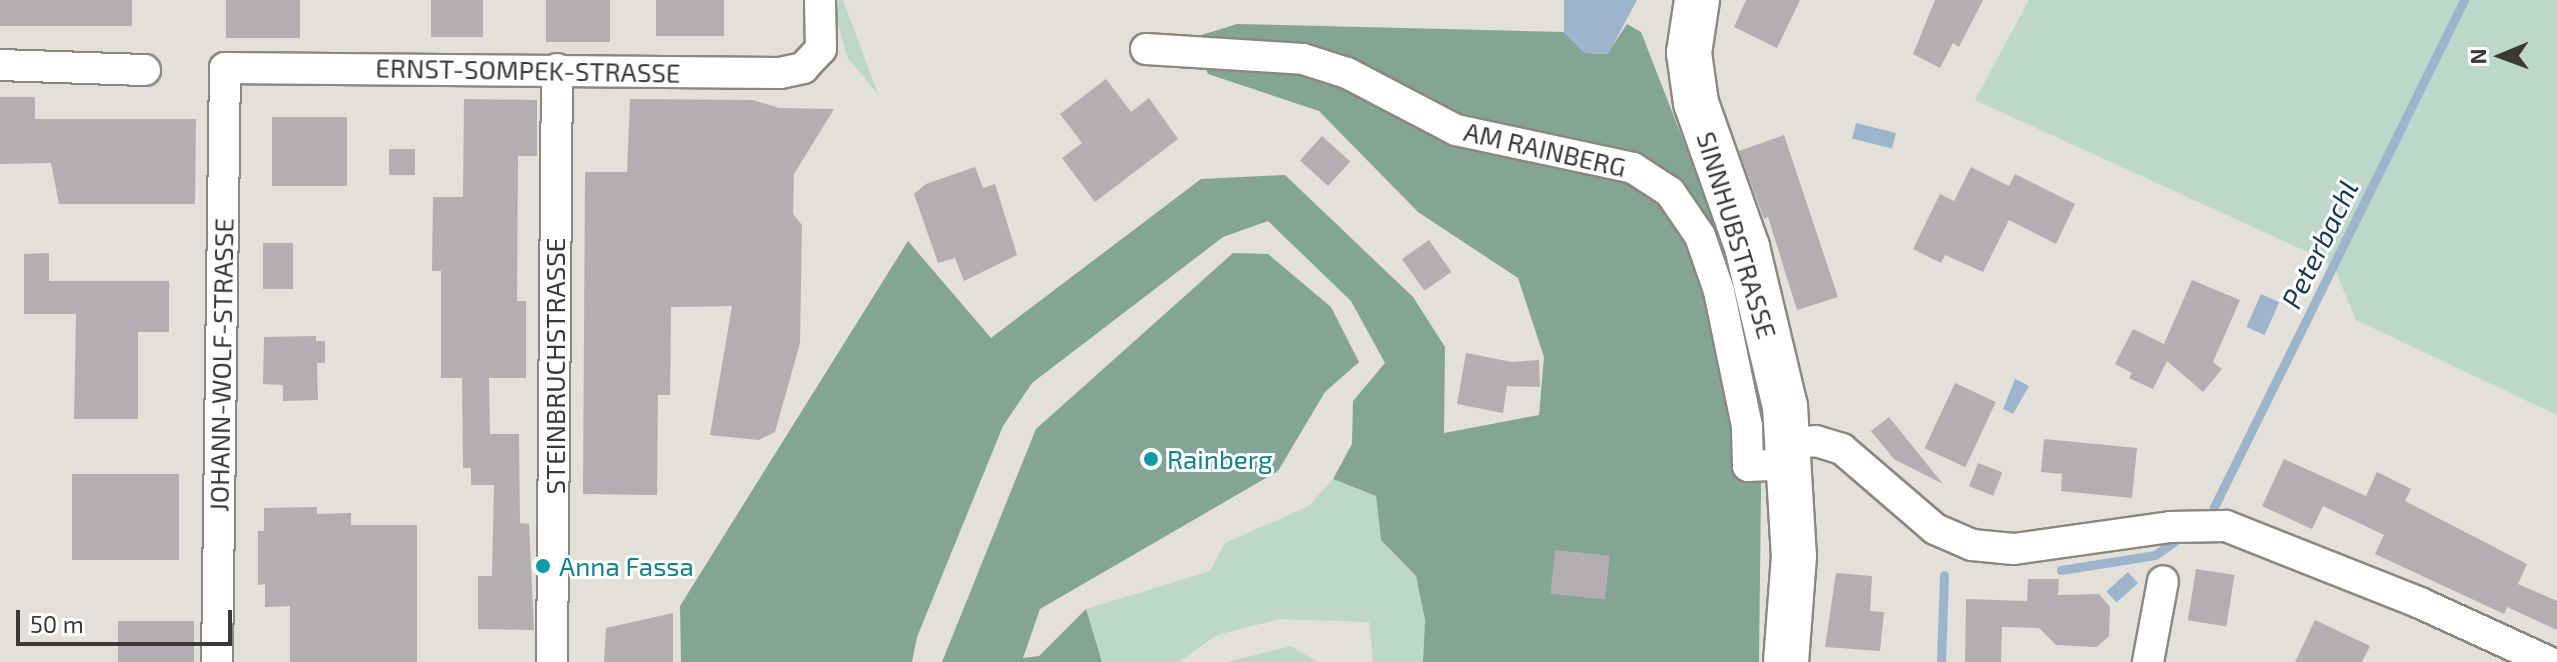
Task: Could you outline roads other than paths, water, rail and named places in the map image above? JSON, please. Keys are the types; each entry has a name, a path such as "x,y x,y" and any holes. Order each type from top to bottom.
{"street":[{"name":"ERNST-SOMPEK-STRASSE","path":"225,68 780,73 803,68 821,49 820,0"},
{"name":"SINNHUBSTRASSE","path":"1697,0 1689,53 1696,103 1763,303 1790,454 1794,556 1786,662"},
{"name":"AM RAINBERG","path":"1146,49 1303,59 1347,73 1456,130 1633,168 1670,192 1700,236 1723,306 1747,426 1748,466 1790,454"},
{"path":"0,65 145,70"},
{"name":"JOHANN-WOLF-STRASSE","path":"217,662 225,68"},
{"name":"STEINBRUCHSTRASSE","path":"552,662 557,69"},
{"path":"1790,454 1831,443 1935,529 1972,545 2014,549 2170,527 2226,526 2406,597 2543,661"},
{"path":"2148,662 2163,581"}],"water":[{"path":"1564,0 1637,0 1608,54 1585,53 1564,32"},
{"path":"1856,123 1896,133 1892,148 1852,139"},
{"path":"2261,294 2279,302 2265,335 2246,327"},
{"path":"2015,379 2029,386 2013,414 2003,409"},
{"path":"2128,572 2138,583 2116,603 2106,591"}],"waterway":[{"name":"Peterbachl","path":"2214,507 2464,0"},
{"name":"Peterbachl","path":"2061,570 2155,555 2175,541"},
{"name":"Peterbachl","path":"1941,662 1944,575"}],"place":[{"name":"Rainberg","path":"1151,459"},
{"name":"Anna Fassa","path":"543,566"}]}
